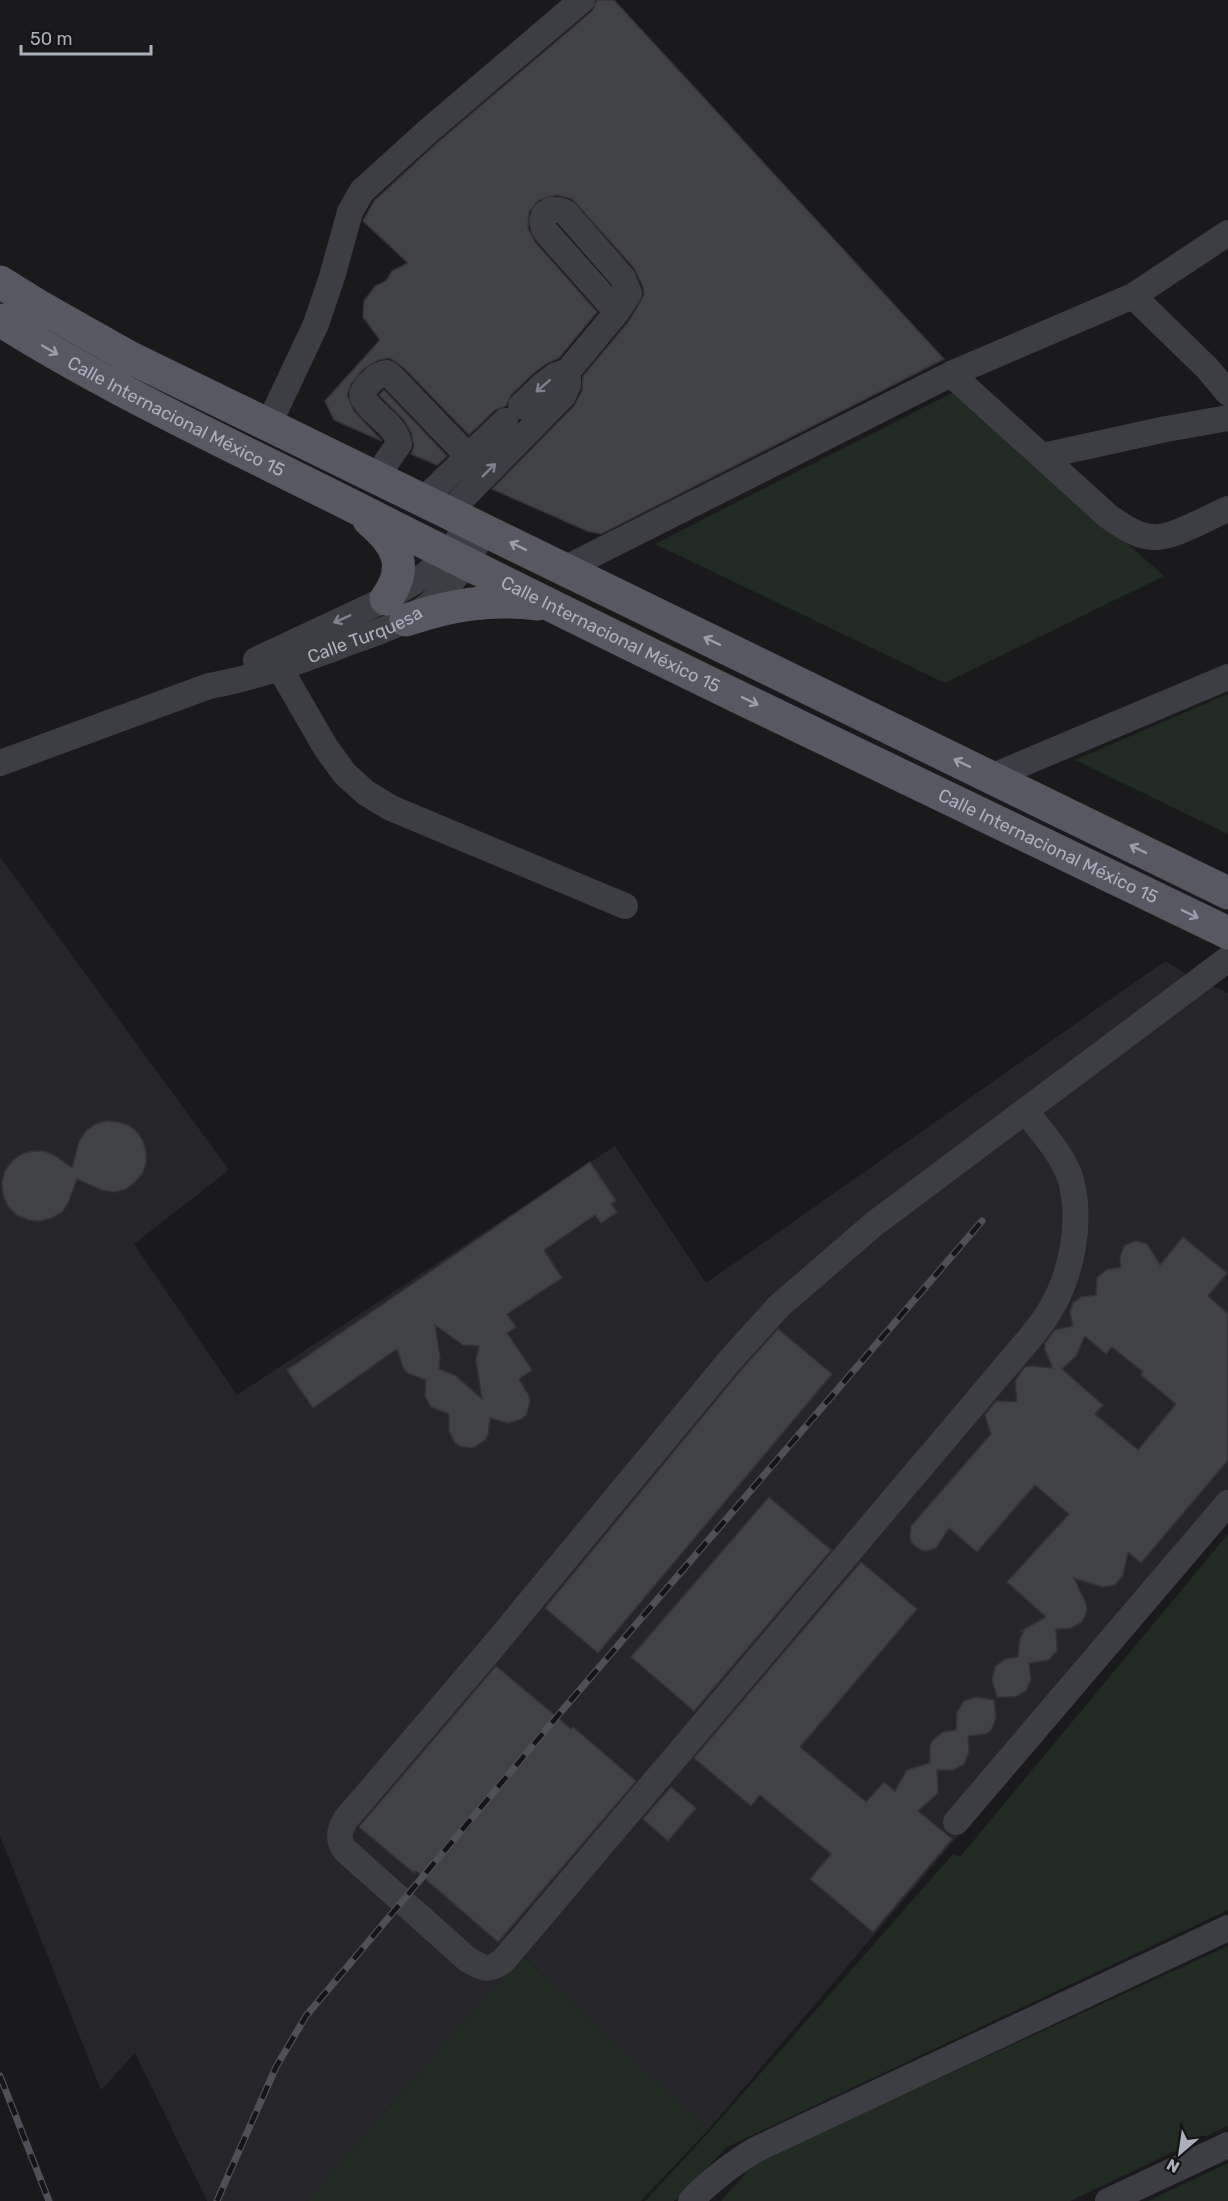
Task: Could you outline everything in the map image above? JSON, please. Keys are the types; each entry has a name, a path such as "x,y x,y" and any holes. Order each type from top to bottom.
{"main road":[{"name":"Calle Internacional México 15","path":"0,282 37,306 119,352 1228,893"},
{"name":"Calle Internacional México 15","path":"0,320 100,379 550,605 1228,933"},
{"path":"344,501 391,541 397,556 398,573 394,589 396,610 441,608 477,602 514,601 550,605"}],"street":[{"path":"268,426 316,324 333,276 350,212 362,190 582,0"},
{"path":"564,569 951,374 1133,296 1228,233"},
{"path":"1133,296 1207,368 1228,393"},
{"path":"456,516 468,456 543,385 555,376 568,371 617,312"},
{"path":"456,516 562,396 568,385 568,371"},
{"path":"376,477 399,444 393,430 364,400 362,395 364,390 383,373 393,378 468,456"},
{"path":"951,374 1109,516 1137,534 1151,537 1166,536 1228,509"},
{"path":"1043,456 1228,418"},
{"name":"Calle Turquesa","path":"0,764 209,686 236,681 276,661 396,610 424,576 458,559 456,516"},
{"path":"276,661 326,748 345,774 366,793 391,807 625,906"},
{"path":"992,777 1228,676"},
{"path":"1026,1111 1060,1157 1070,1179 1074,1201 1076,1229 1069,1261 1061,1287 1049,1312 1022,1347 503,1961 494,1967 485,1968 467,1959 345,1850 340,1843 341,1827 731,1359 779,1306 874,1224 1228,959"},
{"path":"956,1822 1228,1503"},
{"path":"691,2201 721,2172 755,2150 1228,1928"},
{"path":"1108,2201 1228,2145"}],"shaded area":[{"path":"956,391 1164,576 945,683 655,544"},
{"path":"1228,694 1228,834 1075,760"},
{"path":"0,857 229,1170 134,1244 237,1395 615,1146 706,1283 1165,961 1188,975 1228,993 1228,1519 708,2130 522,1955 307,2201 207,2201 135,2053 101,2090 0,1836"},
{"path":"1228,1534 1228,1910 727,2147 674,2201 645,2201 709,2132 953,1854 960,1857"},
{"path":"1228,1946 1228,2126 1070,2201 721,2201 755,2163"},
{"path":"522,1955 708,2130 641,2201 307,2201"},
{"path":"1228,2163 1228,2201 1148,2201"}],"building":[{"path":"597,0 614,0 944,359 601,534 587,531 492,489 574,406 582,391 583,376 629,321 644,295 643,287 634,268 572,199 557,195 539,200 529,212 528,228 535,242 597,312 559,358 534,373 511,395 506,406 495,410 469,435 404,368 390,358 378,360 363,369 351,384 347,395 354,411 382,441 334,420 325,401 380,340 363,317 364,301 375,286 386,281 392,271 408,263 363,221 374,201 437,143 592,11"},
{"path":"384,390 447,456 437,465 411,454 414,446 411,432 404,420 379,395"},
{"path":"107,1121 128,1125 143,1141 146,1163 142,1174 135,1182 126,1189 114,1192 102,1190 77,1179 62,1212 40,1221 28,1220 17,1215 8,1206 3,1195 2,1183 5,1171 12,1161 22,1154 44,1151 72,1168 79,1142 86,1131 96,1124"},
{"path":"590,1162 616,1201 611,1204 617,1212 601,1223 595,1215 544,1250 562,1278 507,1314 516,1327 507,1333 532,1370 519,1379 529,1396 530,1402 526,1415 508,1423 490,1418 485,1440 473,1448 455,1443 449,1431 449,1414 431,1407 425,1396 426,1380 407,1373 397,1349 313,1408 287,1370","holes":["435,1325 463,1345 479,1346 476,1360 482,1399 456,1376 439,1369 440,1358"]},
{"path":"1183,1237 1227,1273 1208,1296 1228,1314 1228,1460 1141,1563 1128,1552 1123,1575 1115,1585 1102,1587 1074,1578 1086,1604 1087,1610 1082,1622 1071,1628 1056,1629 1057,1651 1048,1660 1029,1663 1031,1679 1026,1691 1015,1697 997,1697 992,1680 995,1667 1005,1659 1018,1657 1020,1639 1024,1631 1021,1631 1046,1617 1007,1582 1069,1514 1035,1485 977,1552 949,1528 936,1548 921,1550 912,1543 911,1526 991,1434 985,1415 996,1401 1017,1402 1015,1381 1025,1367 1053,1368 1045,1350 1045,1343 1055,1330 1073,1326 1070,1313 1073,1303 1081,1297 1096,1295 1097,1278 1106,1270 1121,1267 1120,1256 1125,1245 1136,1241 1147,1244 1160,1265","holes":["1085,1336 1106,1354 1112,1347 1143,1372 1141,1375 1176,1404 1138,1450 1095,1414 1103,1405 1062,1369 1076,1356"]},
{"path":"778,1329 832,1374 598,1653 545,1608 742,1369"},
{"path":"769,1497 831,1550 694,1711 631,1657"},
{"path":"861,1562 917,1609 800,1747 866,1802 884,1782 895,1791 907,1770 930,1763 930,1746 933,1740 943,1732 956,1730 957,1712 964,1701 976,1697 994,1700 996,1718 991,1730 986,1734 968,1736 969,1752 964,1764 953,1770 937,1770 938,1793 918,1811 952,1839 873,1932 810,1879 831,1854 760,1795 751,1806 694,1758"},
{"path":"496,1666 636,1781 498,1942 416,1871 414,1873 359,1827"},
{"path":"671,1787 696,1808 668,1841 643,1819"}],"railway":[{"path":"217,2201 276,2067 306,2016 560,1713 982,1221"},
{"path":"0,2076 49,2201"}]}
